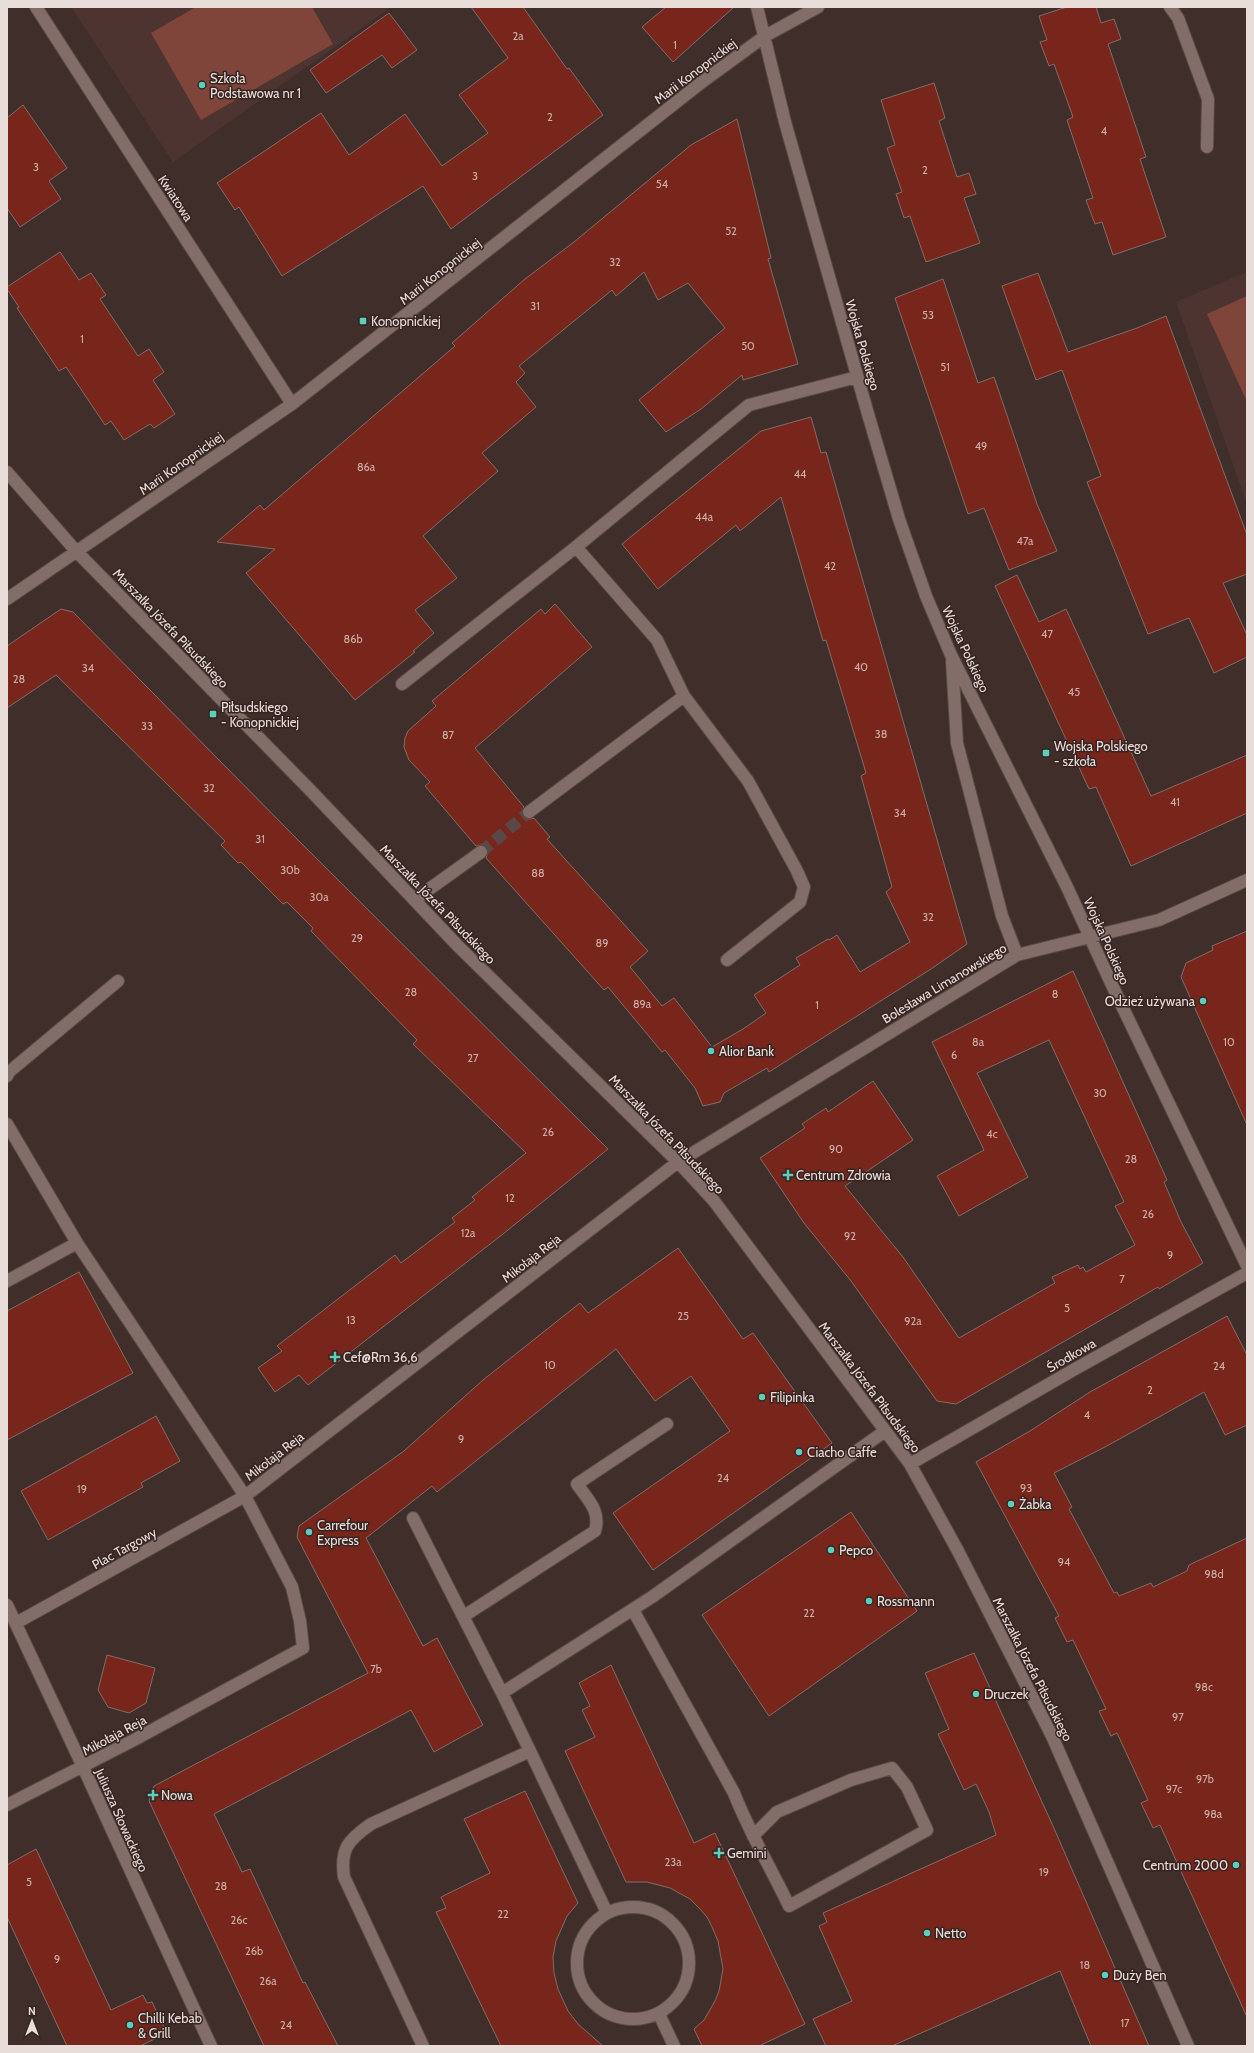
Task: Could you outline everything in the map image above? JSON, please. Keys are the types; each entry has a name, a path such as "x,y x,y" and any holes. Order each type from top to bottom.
{"street":[{"name":"Kwiatowa","path":"36,7 292,404"},
{"name":"Wojska Polskiego","path":"757,7 785,122 857,377 899,519 926,596 951,655 1067,888 1247,1266"},
{"name":"Marii Konopnickiej","path":"7,599 292,404 702,82 765,36 818,7"},
{"path":"1170,7 1178,18 1208,99 1207,147"},
{"path":"402,684 576,547 749,405 857,377"},
{"name":"Marszałka Józefa Piłsudskiego","path":"7,472 76,551 312,792 458,946 678,1162 714,1201 910,1464 958,1551 1052,1736 1188,2046"},
{"path":"576,547 657,640 684,696 748,781 797,871 804,888 800,902 727,960"},
{"path":"951,655 957,743 1002,916 1017,955"},
{"path":"529,812 684,696"},
{"path":"414,900 481,852"},
{"name":"Bolesława Limanowskiego","path":"678,1162 1017,955 1089,936 1159,920 1247,880"},
{"path":"7,1076 9,1072 118,981"},
{"path":"7,1124 77,1242 245,1496"},
{"name":"Mikołaja Reja","path":"7,1805 83,1767 303,1648 300,1621 292,1587 245,1496 678,1162"},
{"path":"7,1281 77,1242"},
{"name":"Środkowa","path":"910,1464 1068,1372 1247,1273"},
{"path":"464,1616 595,1531 598,1520 594,1507 577,1484 667,1424"},
{"path":"502,1693 633,1610 885,1431"},
{"name":"Plac Targowy","path":"16,1624 245,1496"},
{"path":"413,1518 502,1693 607,1913"},
{"name":"Juliusza Słowackiego","path":"7,1605 211,2046"},
{"path":"633,1610 734,1793 753,1836 789,1906 927,1830 907,1787 892,1768 851,1780 777,1812 753,1836"},
{"path":"420,2045 344,1877 342,1862 345,1848 355,1835 371,1824 530,1751"},
{"path":"639,1907 655,1911 668,1919 680,1931 687,1945 690,1961 688,1977 682,1992 672,2004 659,2014 644,2019 628,2019 612,2016 598,2007 587,1996 582,1987 577,1966 578,1950 584,1935 594,1922 607,1913 623,1908 639,1907"},
{"path":"659,2014 674,2046"}],"shaded area":[{"name":"Szkoła Podstawowa nr 1","path":"71,7 391,7 173,162"},
{"path":"196,7 312,7 333,44 201,120 151,33"},
{"path":"1247,272 1247,504 1176,302"},
{"path":"1247,296 1247,402 1207,314"}],"building":[{"path":"471,7 523,7 567,69 569,68 603,115 451,229 423,186 282,276 239,207 235,210 217,183 321,113 349,155 405,114 442,166 488,133 459,95 508,58"},
{"path":"666,7 734,7 673,62 642,27"},
{"path":"1067,7 1096,7 1101,23 1114,19 1121,39 1108,44 1146,157 1140,159 1166,237 1113,255 1102,222 1095,224 1086,200 1093,198 1067,120 1073,117 1054,64 1049,66 1040,42 1047,40 1039,16"},
{"path":"389,13 417,50 392,68 382,55 326,93 310,70"},
{"path":"934,83 945,118 939,121 957,177 969,173 976,194 964,198 980,243 926,262 910,216 904,218 896,194 902,192 887,148 895,145 881,100"},
{"path":"23,105 67,168 49,181 61,199 20,227 7,208 7,118"},
{"path":"737,119 771,258 768,259 798,364 743,380 742,375 701,409 666,432 639,400 725,328 688,283 658,300 644,272 616,296 612,290 519,366 525,373 516,382 536,407 482,453 498,471 423,536 457,578 415,610 434,633 413,651 415,652 355,700 246,573 275,549 217,542 260,505 264,510 455,346 452,343 525,279 574,242 691,145"},
{"path":"60,252 79,280 91,273 106,295 100,299 138,356 149,349 164,372 153,380 175,414 154,428 150,424 124,440 111,421 105,425 66,367 59,371 17,308 19,307 7,287"},
{"path":"1038,273 1068,352 1137,328 1166,316 1247,535 1247,574 1223,583 1247,635 1247,657 1214,673 1189,618 1148,634 1087,482 1101,476 1062,370 1036,380 1002,286"},
{"path":"943,279 978,383 994,377 1037,504 1057,551 1009,570 984,508 968,514 895,298"},
{"path":"811,417 821,453 826,452 967,944 931,969 769,1072 767,1068 724,1093 720,1102 703,1106 695,1088 665,1050 662,1052 608,987 604,990 486,858 488,852 487,847 481,845 476,846 425,786 430,782 409,760 404,747 405,738 408,731 436,706 432,701 541,609 545,614 555,604 592,647 475,748 524,807 522,812 523,817 530,819 534,818 550,837 547,839 648,951 630,967 662,1006 674,998 712,1047 743,1029 766,1013 754,995 800,965 796,958 828,939 829,940 837,935 860,972 910,942 886,892 892,887 861,776 866,773 826,640 823,641 781,497 740,531 736,525 658,589 622,544 761,431"},
{"path":"1017,575 1039,622 1066,609 1151,796 1247,755 1247,813 1131,866 1096,787 1089,789 995,586"},
{"path":"61,609 73,612 295,837 608,1149 503,1234 308,1385 299,1375 275,1392 258,1368 282,1351 277,1346 395,1255 401,1263 455,1222 452,1218 475,1200 472,1197 526,1153 413,1044 417,1040 311,931 313,928 287,902 283,904 241,862 238,863 221,845 225,841 56,675 7,708 7,646"},
{"path":"1247,931 1247,1125 1181,977 1186,963 1213,950 1212,946"},
{"path":"1073,971 1167,1180 1164,1182 1181,1222 1203,1263 1159,1289 1158,1287 956,1404 937,1401 851,1281 804,1223 760,1158 805,1128 802,1124 826,1108 828,1112 873,1081 913,1140 845,1186 903,1257 959,1338 1055,1283 1052,1277 1078,1265 1080,1269 1083,1267 1086,1272 1135,1245 1115,1206 1124,1202 1049,1040 977,1073 1028,1177 959,1216 937,1176 984,1150 932,1042"},
{"path":"678,1248 743,1339 753,1333 832,1443 653,1570 613,1513 730,1431 691,1376 655,1401 616,1349 437,1492 432,1486 366,1538 423,1646 437,1638 483,1725 434,1752 411,1710 214,1814 242,1872 250,1869 303,1983 305,1982 338,2046 264,2046 149,1801 154,1786 368,1673 297,1537 299,1526 404,1451 483,1380 580,1303 588,1313"},
{"path":"79,1272 133,1373 7,1440 7,1311"},
{"path":"1227,1316 1247,1355 1247,1425 1225,1435 1204,1392 1105,1447 1054,1473 1072,1507 1069,1509 1114,1593 1117,1592 1119,1596 1151,1583 1153,1587 1187,1571 1189,1565 1247,1538 1247,2017 1160,1825 1153,1828 1141,1803 1148,1800 1117,1733 1111,1736 1099,1711 1106,1709 1073,1640 1067,1642 1055,1618 1059,1616 976,1462 1030,1431 1090,1392"},
{"path":"156,1416 180,1461 141,1483 143,1487 48,1540 21,1491"},
{"path":"851,1512 917,1611 769,1716 702,1615"},
{"path":"974,1653 1053,1826 1149,2046 1091,2046 1060,1971 892,2046 826,2046 813,2019 852,2001 819,1926 827,1922 823,1913 996,1835 989,1812 976,1784 964,1790 938,1734 949,1729 925,1673"},
{"path":"107,1655 155,1668 146,1703 129,1713 108,1707 98,1690"},
{"path":"611,1665 694,1843 715,1833 805,2024 759,2046 702,2046 694,2029 704,2020 715,2001 719,1991 723,1969 718,1941 712,1927 707,1917 690,1899 670,1888 647,1882 626,1882 565,1751 595,1737 582,1710 590,1706 579,1683"},
{"path":"525,1791 578,1903 567,1916 556,1941 553,1957 554,1973 558,1989 568,2011 578,2024 603,2046 501,2046 436,1912 446,1908 441,1897 490,1873 464,1819"},
{"path":"36,1849 111,2010 143,1995 147,2003 152,2002 167,2033 140,2046 67,2046 7,1917 7,1865"}],"tunnel":[{"path":"481,852 529,812"}],"place":[{"name":"Szkoła Podstawowa nr 1","path":"202,85"},
{"name":"Konopnickiej","path":"363,321"},
{"name":"Piłsudskiego - Konopnickiej","path":"213,714"},
{"name":"Wojska Polskiego - szkoła","path":"1046,753"},
{"name":"Odzież używana","path":"1203,1001"},
{"name":"Alior Bank","path":"711,1051"},
{"name":"Centrum Zdrowia","path":"788,1175"},
{"name":"Cef@Rm 36,6","path":"335,1357"},
{"name":"Filipinka","path":"762,1397"},
{"name":"Ciacho Caffe","path":"799,1452"},
{"name":"Żabka","path":"1011,1504"},
{"name":"Carrefour Express","path":"309,1532"},
{"name":"Pepco","path":"831,1550"},
{"name":"Rossmann","path":"869,1601"},
{"name":"Druczek","path":"976,1694"},
{"name":"Nowa","path":"153,1795"},
{"name":"Gemini","path":"719,1853"},
{"name":"Centrum 2000","path":"1236,1865"},
{"name":"Netto","path":"927,1933"},
{"name":"Duży Ben","path":"1105,1975"},
{"name":"Chilli Kebab & Grill","path":"130,2025"}]}
